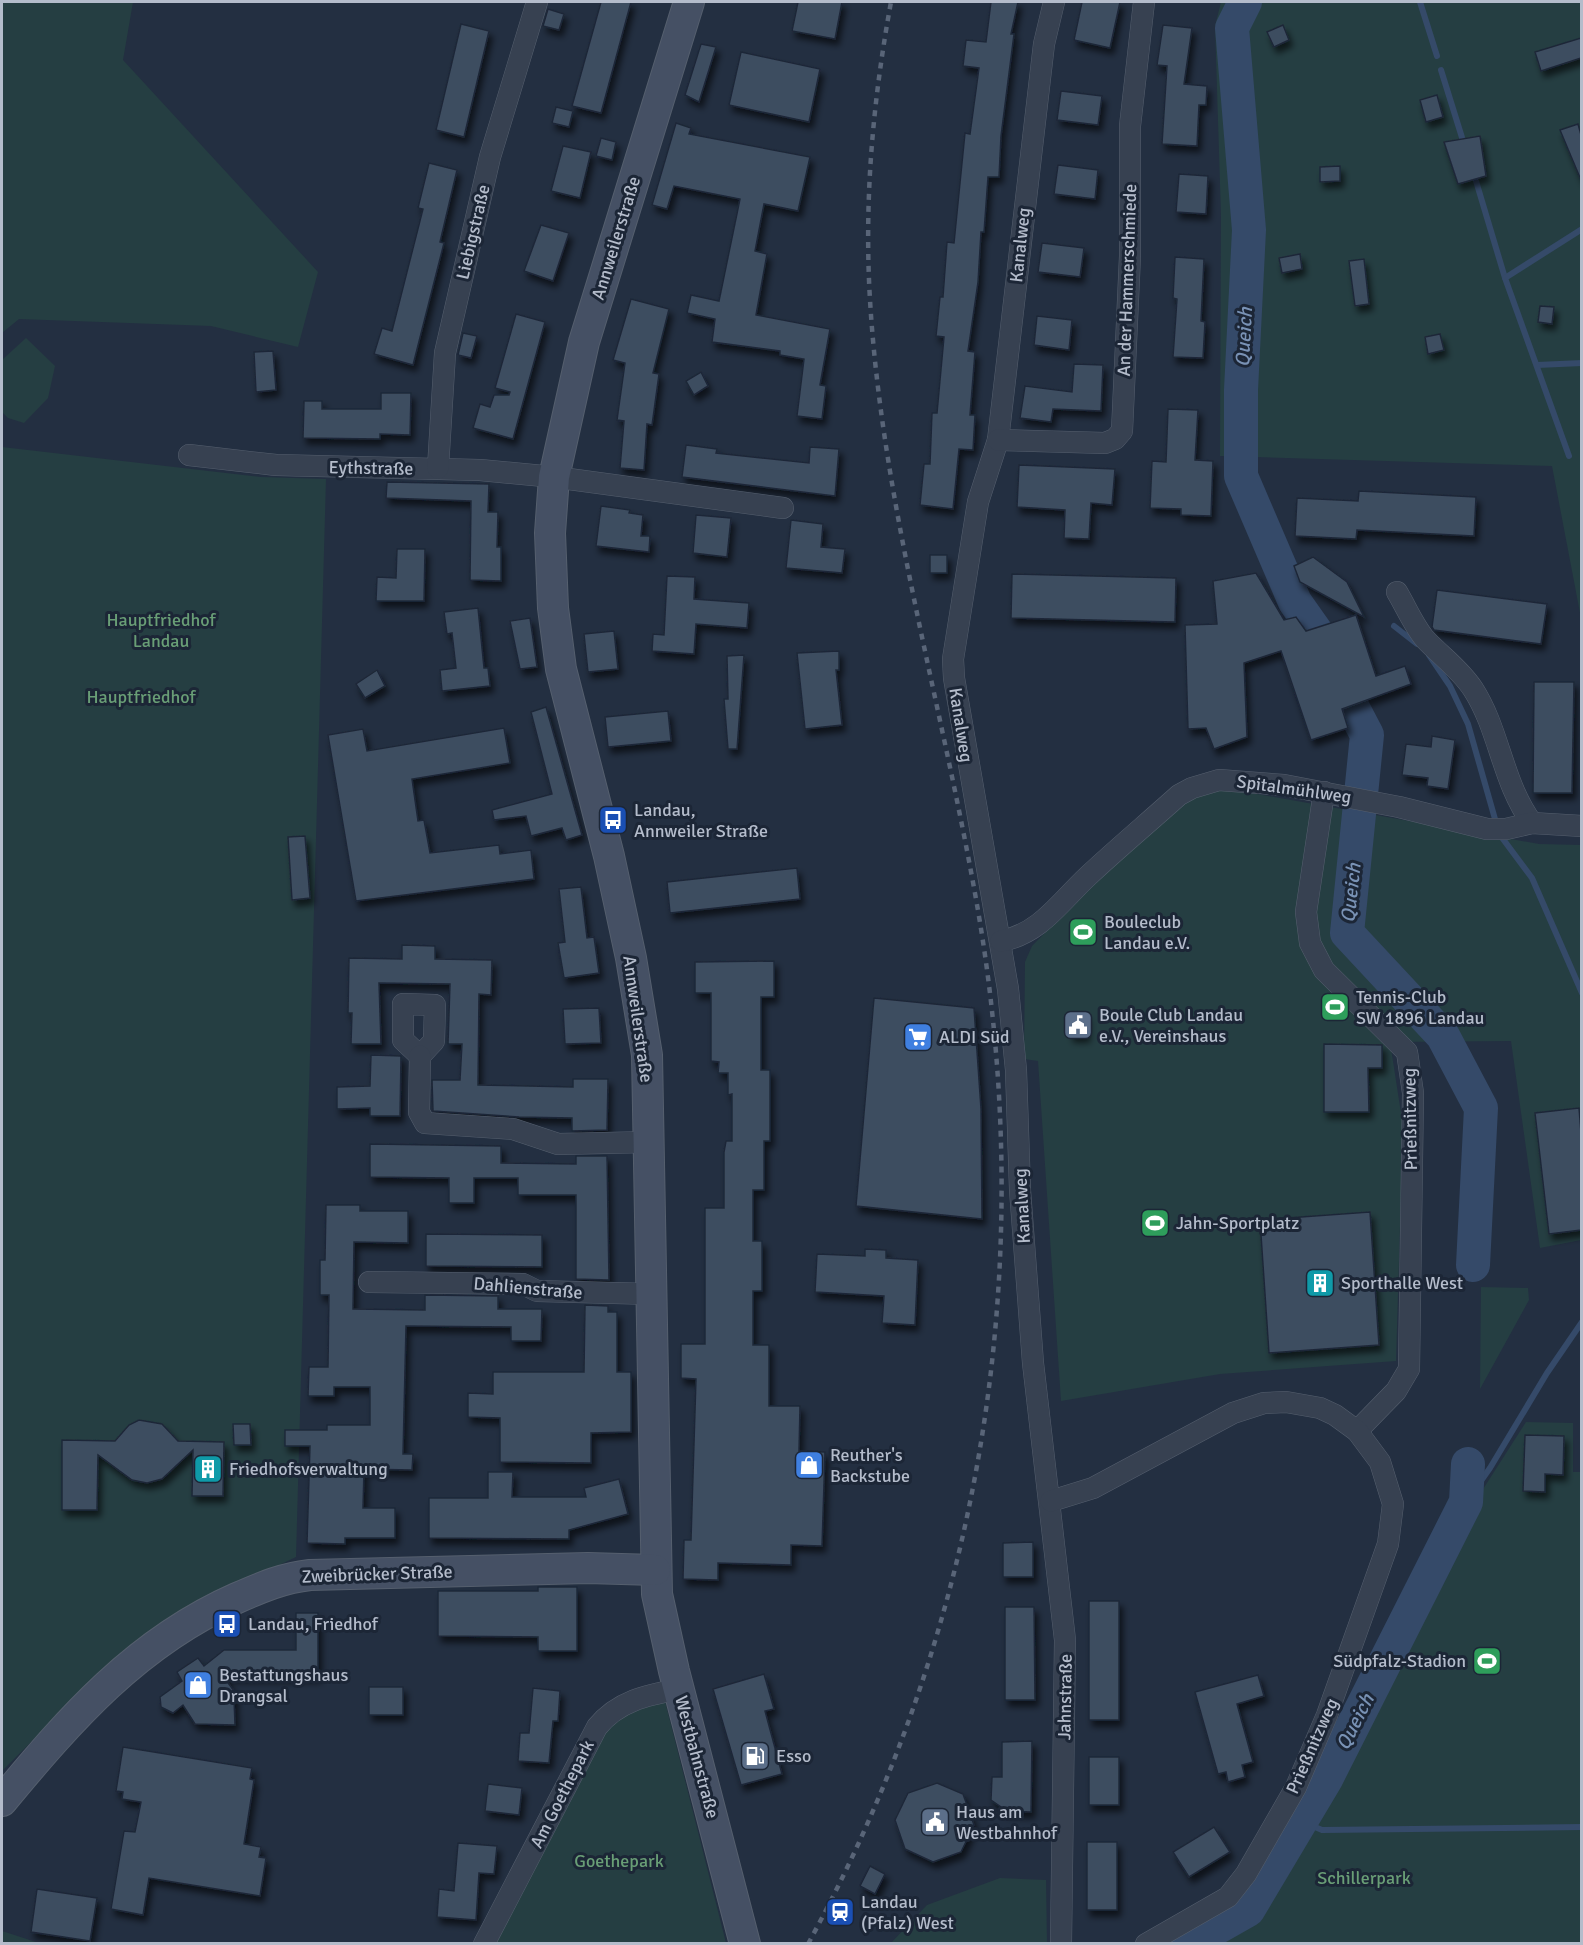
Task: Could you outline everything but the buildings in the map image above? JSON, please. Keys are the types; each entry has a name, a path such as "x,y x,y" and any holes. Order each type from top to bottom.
{"street":[{"name":"Liebigstraße","path":"438,468 445,353 490,157 537,2"},
{"name":"Annweilerstraße","path":"655,1570 647,1055 638,996 607,847 567,697 558,647 550,577 554,477 584,342 689,2"},
{"name":"Kanalweg","path":"1044,1451 1026,1277 1016,1070 1001,941 963,739 954,659 978,502 998,440 1044,44 1053,2"},
{"name":"An der Hammerschmiede","path":"998,440 1105,443 1115,439 1122,431 1130,256 1130,126 1144,2"},
{"name":"Eythstraße","path":"189,455 276,465 438,468 554,477"},
{"path":"554,477 783,508"},
{"path":"1397,592 1424,638 1473,689 1484,710 1506,777 1520,806 1532,823"},
{"name":"Spitalmühlweg","path":"1001,941 1022,936 1040,924 1087,877 1179,795 1192,788 1219,780 1333,794 1472,826 1506,829 1532,823 1581,826"},
{"name":"Prießnitzweg","path":"1333,794 1306,912 1310,943 1324,970 1407,1052 1413,1093 1409,1370 1396,1391 1358,1431"},
{"path":"420,1056 419,1112 425,1124 513,1130 558,1144 650,1142"},
{"name":"Dahlienstraße","path":"369,1282 523,1284 537,1291 652,1294"},
{"name":"Prießnitzweg","path":"1051,1501 1093,1488 1233,1413 1264,1402 1286,1402 1320,1408 1358,1431 1370,1446 1384,1473 1393,1504 1388,1544 1325,1720 1296,1786 1238,1886 1228,1897 1146,1944"},
{"name":"Jahnstraße","path":"1044,1451 1065,1640 1061,1944"},
{"name":"Zweibrücker Straße","path":"2,1801 104,1688 135,1660 187,1622 273,1582 310,1575 577,1568 655,1570"},
{"name":"Westbahnstraße","path":"655,1570 660,1614 745,1944"},
{"name":"Am Goethepark","path":"484,1944 597,1727 607,1715 628,1702 679,1689"}],"green space":[{"path":"2,2 133,2 123,60 318,272 298,347 211,326 19,319 2,333"},
{"path":"1221,2 1581,2 1581,618 1552,466 1220,456 1221,215 1215,26"},
{"path":"26,338 55,366 48,398 24,423 8,418 2,412 2,360"},
{"name":"Hauptfriedhof Landau","path":"2,447 261,477 326,479 296,1557 273,1568 92,1681 2,1771"},
{"path":"1229,789 1539,844 1581,845 1581,1240 1540,1248 1511,1041 1390,1042 1403,1126 1396,1361 1220,1374 1061,1401 1038,1061 1024,1059 1025,962 1032,946 1146,830 1193,791"},
{"path":"1481,1287 1528,1288 1529,1300 1480,1389"},
{"name":"Südpfalz-Stadion","path":"1526,1422 1573,1423 1573,1472 1582,1472 1581,1943 1208,1944 1258,1915 1317,1810 1469,1511"},
{"name":"Goethepark","path":"665,1701 726,1943 484,1944 610,1723 620,1716"},
{"path":"1000,1878 1046,1880 1047,1943 891,1943 927,1905"},
{"path":"2,1931 39,1943 2,1943"}],"waterway":[{"name":"Queich","path":"1245,2 1232,28 1249,230 1241,390 1241,476 1295,602 1331,653"},
{"path":"1420,2 1437,56"},
{"path":"1441,70 1464,144"},
{"path":"1473,171 1505,278"},
{"path":"1569,456 1505,278 1582,229"},
{"path":"1537,365 1582,363"},
{"path":"1394,626 1417,644"},
{"path":"1429,655 1450,686 1468,724 1497,826"},
{"name":"Queich","path":"1346,695 1367,735 1347,933 1443,1036 1481,1108 1473,1265"},
{"path":"1500,835 1532,878 1582,993"},
{"path":"1466,1502 1582,1322"},
{"name":"Queich","path":"1188,1944 1248,1910 1326,1779 1466,1502 1468,1464"},
{"path":"1301,1821 1322,1830 1582,1827"}],"railway":[{"path":"808,1944 868,1821 918,1696 955,1567 982,1436 997,1303 1002,1169 994,1034 976,899 914,601 887,451 870,300 869,187 879,76 891,2"}],"place":[{"name":"Landau, Annweiler Straße","path":"613,820"},
{"name":"Bouleclub Landau e.V.","path":"1083,932"},
{"name":"Tennis-Club SW 1896 Landau","path":"1335,1007"},
{"name":"Boule Club Landau e.V., Vereinshaus","path":"1078,1025"},
{"name":"ALDI Süd","path":"918,1037"},
{"name":"Jahn-Sportplatz","path":"1155,1223"},
{"name":"Sporthalle West","path":"1320,1283"},
{"name":"Reuther's Backstube","path":"809,1465"},
{"name":"Friedhofsverwaltung","path":"208,1469"},
{"name":"Landau, Friedhof","path":"227,1624"},
{"name":"Südpfalz-Stadion","path":"1487,1661"},
{"name":"Bestattungshaus Drangsal","path":"198,1685"},
{"name":"Esso","path":"755,1756"},
{"name":"Haus am Westbahnhof","path":"935,1822"},
{"name":"Landau (Pfalz) West","path":"840,1912"}],"park label":[{"name":"Hauptfriedhof","path":"141,697"},
{"name":"Schillerpark","path":"1364,1878"}]}
